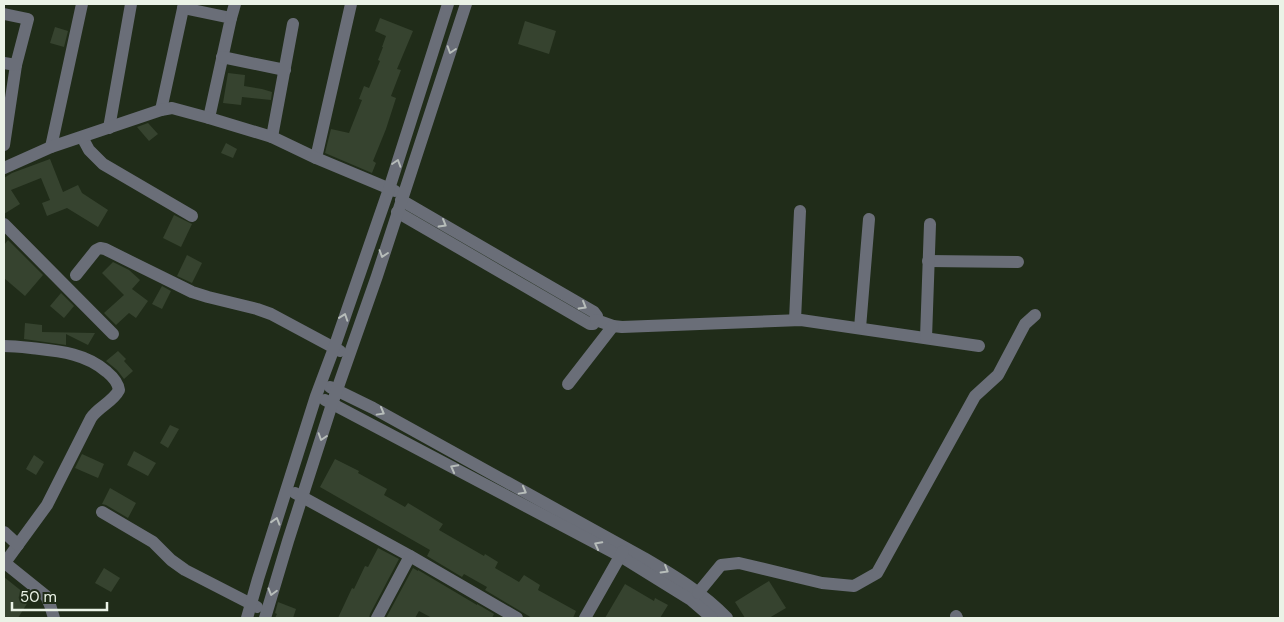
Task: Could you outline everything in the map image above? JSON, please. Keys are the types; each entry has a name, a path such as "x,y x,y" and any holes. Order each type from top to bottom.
{"street":[{"path":"51,147 82,4"},
{"path":"109,128 131,4"},
{"path":"209,118 235,4"},
{"path":"316,158 351,4"},
{"path":"247,618 316,396 388,189 448,4"},
{"path":"102,512 153,542 171,560 186,570 266,615 332,404 350,355 466,4"},
{"path":"161,110 183,6 231,18"},
{"path":"4,14 28,19 10,64 4,145"},
{"path":"272,137 293,24"},
{"path":"222,57 284,70"},
{"path":"4,168 51,147 172,108 272,137 388,189 400,202 594,312 597,316 596,320 612,326 795,320 979,346"},
{"path":"82,137 90,150 112,171 192,216"},
{"path":"795,320 800,211"},
{"path":"860,328 869,219"},
{"path":"4,224 113,334"},
{"path":"926,338 930,224"},
{"path":"76,275 96,250 100,248 105,249 192,292 208,298 257,308 271,314 350,355"},
{"path":"928,261 1018,262"},
{"path":"698,593 721,565 739,563 822,584 854,586 877,574 975,396 998,374 1025,324 1035,315"},
{"path":"568,384 612,326"},
{"path":"4,346 55,350 85,358 104,369 119,386 116,395 91,418 47,505 4,563 46,596 54,618"},
{"path":"321,383 382,413 623,552 692,600 712,618"},
{"path":"316,396 623,552 671,574 698,593 727,618"},
{"path":"286,489 410,556 517,618"},
{"path":"4,532 18,545"},
{"path":"585,618 623,552"},
{"path":"377,618 410,556"}],"building":[{"path":"380,18 413,31 397,69 401,70 391,96 396,98 373,161 376,163 372,173 325,153 331,129 349,133 362,100 359,99 364,86 369,88 380,61 378,60 386,36 375,31"},
{"path":"525,21 556,31 549,54 518,44"},
{"path":"55,27 68,31 64,47 50,43"},
{"path":"228,73 245,75 244,86 272,92 271,100 242,97 241,105 223,103"},
{"path":"148,123 158,134 149,141 137,127"},
{"path":"226,143 237,149 233,158 221,153"},
{"path":"50,159 63,192 78,185 82,193 108,210 98,227 67,208 47,216 42,203 50,200 41,178 11,190 20,204 4,214 4,178 12,173"},
{"path":"174,215 192,224 181,247 163,238"},
{"path":"8,240 43,275 25,296 4,278 4,245"},
{"path":"187,255 202,263 192,283 177,276"},
{"path":"113,262 129,270 140,280 132,289 148,301 136,318 129,313 116,325 104,313 124,295 102,273"},
{"path":"162,286 171,291 162,309 152,304"},
{"path":"61,293 74,306 64,318 50,306"},
{"path":"25,323 42,325 42,332 95,333 88,345 66,334 66,345 24,339"},
{"path":"118,351 126,359 124,361 133,371 124,379 106,361"},
{"path":"170,425 179,429 168,448 160,443"},
{"path":"134,451 156,463 148,476 127,465"},
{"path":"82,454 104,464 98,478 75,468"},
{"path":"34,455 44,462 36,475 26,469"},
{"path":"335,459 359,471 358,473 387,489 384,495 405,507 408,503 443,524 439,530 498,562 495,568 519,582 524,575 540,585 538,590 576,611 573,618 532,618 485,590 487,587 464,574 462,577 427,556 430,550 320,487"},
{"path":"110,488 136,503 128,518 102,504"},
{"path":"378,548 399,559 369,618 338,618 352,588 354,589 365,566 368,567"},
{"path":"104,568 120,578 111,592 95,583"},
{"path":"413,568 494,614 492,618 432,618 419,611 415,618 386,618"},
{"path":"4,577 24,593 28,602 18,618 4,618"},
{"path":"769,581 786,608 769,618 745,618 735,602"},
{"path":"625,584 654,601 655,598 668,605 660,618 605,618"},
{"path":"278,602 296,609 293,618 275,618"}]}
